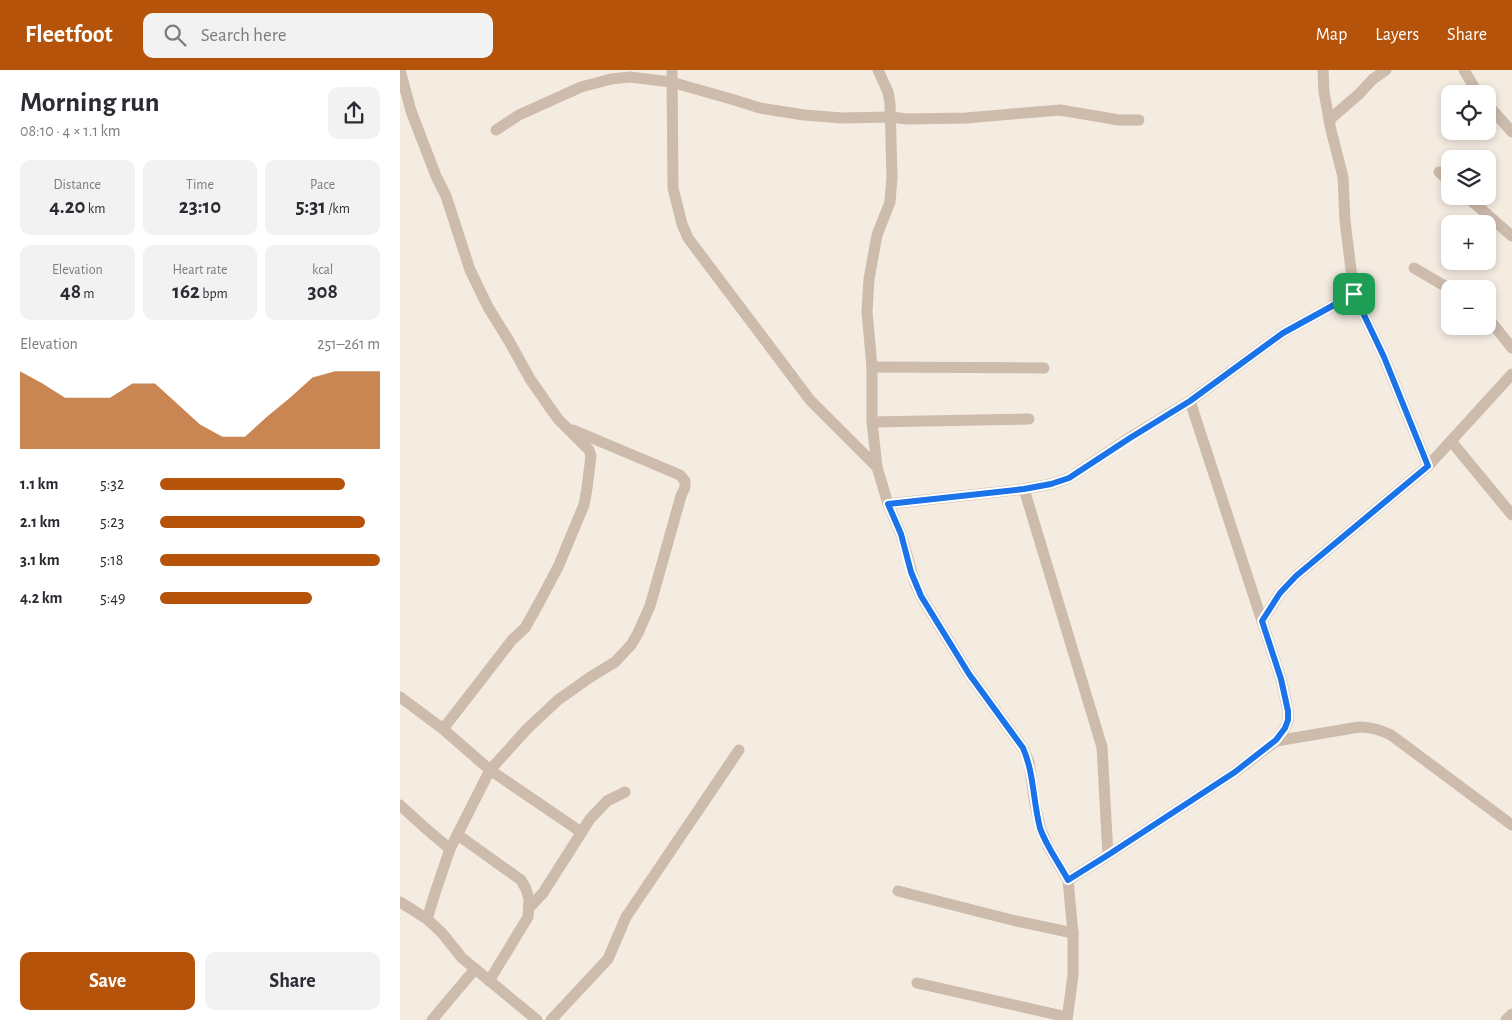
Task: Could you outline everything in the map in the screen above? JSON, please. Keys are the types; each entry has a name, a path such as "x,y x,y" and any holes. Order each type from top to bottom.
{"street":[{"path":"400,70 411,111 436,176 446,196 470,270 492,316 509,341 530,379 558,419 589,450 591,456 584,505 559,565 525,628 512,640 443,729"},
{"path":"672,70 673,188 680,217 688,238 810,400 877,467"},
{"path":"878,70 888,92 890,103 892,176 890,202 877,235 868,291 867,312 872,367 872,422 877,467 888,504 901,534 911,572 921,596 969,674 1023,748 1029,762 1035,805 1041,830 1049,848 1068,880 1073,933 1072,976 1067,1019 916,982"},
{"path":"1324,70 1324,92 1343,177 1344,221 1354,294 1384,357 1428,466"},
{"path":"1329,120 1360,94 1373,79 1386,70"},
{"path":"1464,70 1473,85"},
{"path":"496,130 519,115 581,87 611,79 630,77 671,82 760,108 804,115 842,118 966,118 1060,110 1119,120 1139,120"},
{"path":"1496,114 1512,132"},
{"path":"1476,205 1512,236"},
{"path":"1414,268 1441,284"},
{"path":"888,504 1024,489 1051,484 1069,478 1190,401 1283,333 1354,294"},
{"path":"1496,328 1512,348"},
{"path":"872,367 1044,368"},
{"path":"1262,621 1280,593 1296,576 1428,466 1512,374"},
{"path":"1068,880 1235,772 1276,740 1285,728 1288,720 1288,711 1281,679 1190,401"},
{"path":"872,422 1029,419"},
{"path":"427,919 450,849 490,770 527,729 558,700 615,662 631,645 650,606 685,487 685,481 680,475 566,427"},
{"path":"1451,441 1512,515"},
{"path":"1024,489 1102,747 1108,855"},
{"path":"400,697 443,729 490,770 581,832"},
{"path":"1276,740 1359,727 1380,730 1392,735 1512,825"},
{"path":"551,1020 608,958 626,917 739,750"},
{"path":"529,908 543,893 590,819 607,801 625,792"},
{"path":"400,804 424,828 450,849"},
{"path":"458,835 521,880 526,889 529,908 528,917 489,981"},
{"path":"898,891 1016,921 1073,933"},
{"path":"400,902 427,919 442,933 462,958 536,1020"},
{"path":"432,1020 475,969"},
{"path":"1506,1020 1512,1014"}],"route":[{"path":"1354,294 1384,357 1428,466 1296,576 1280,593 1262,621 1281,679 1288,711 1288,720 1285,728 1276,740 1235,772 1068,880 1049,848 1041,830 1035,805 1029,762 1023,748 969,674 921,596 914,583 901,534 888,504 1024,489 1060,482 1069,478 1190,401 1283,333 1354,294"}]}
